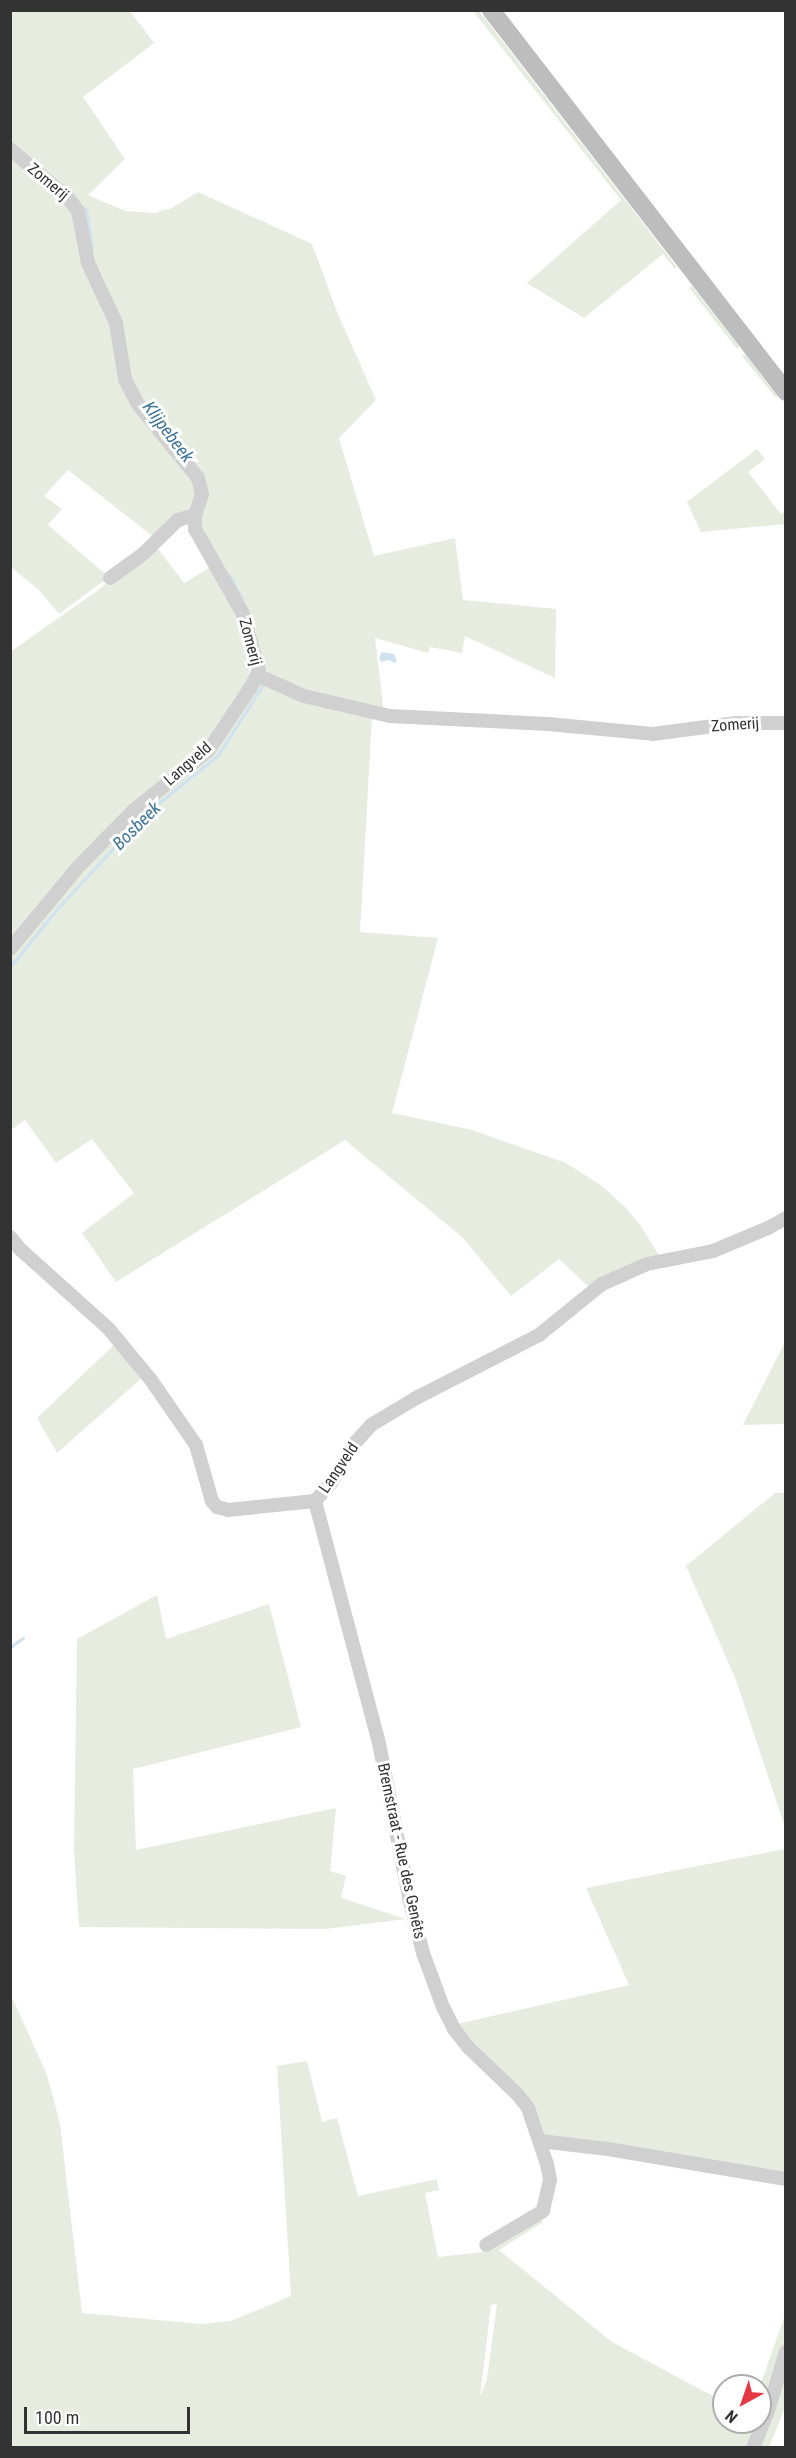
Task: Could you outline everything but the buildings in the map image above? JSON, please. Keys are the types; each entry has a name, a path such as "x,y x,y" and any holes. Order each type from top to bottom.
{"street":[{"path":"491,10 786,392"},
{"name":"Zomerij","path":"10,149 69,199 78,211 91,272 116,323 125,379 137,403 198,478 202,494 195,515 195,529 242,612 258,663 257,675 304,696 390,716 548,724 653,734 736,723 786,723"},
{"path":"110,578 143,554 178,520 195,515"},
{"name":"Langveld","path":"10,949 79,866 134,810 209,750 257,675"},
{"name":"Langveld","path":"10,1237 21,1250 108,1328 151,1380 196,1446 212,1501 217,1507 228,1510 315,1501 331,1483 355,1443 371,1425 418,1397 539,1335 602,1284 647,1264 713,1251 786,1218"},
{"name":"Bremstraat - Rue des Genêts","path":"315,1501 379,1743 413,1919 426,1961 454,2029 468,2048 525,2103 540,2141 550,2180 543,2211 486,2245"},
{"path":"540,2141 608,2149 786,2179"},
{"path":"753,2448 767,2414 786,2352"}],"shaded area":[{"path":"10,11 130,11 154,43 83,97 125,159 88,195 125,211 154,213 172,208 198,192 312,244 337,312 376,400 339,438 374,556 455,538 463,600 556,609 555,678 465,636 462,653 430,647 428,653 375,638 384,713 316,695 268,674 198,525 204,499 139,401 97,279 85,220 11,146"},
{"path":"473,11 479,11 677,267 675,269 663,254 584,318 527,283 621,200"},
{"path":"11,153 70,204 104,301 119,364 198,487 194,509 155,538 68,470 44,496 62,509 48,525 109,577 59,614 39,590 11,567"},
{"path":"692,286 739,346 737,349 689,288"},
{"path":"745,354 778,396 776,398 742,356"},
{"path":"757,449 765,459 748,472 781,514 785,511 785,524 701,532 687,502"},
{"path":"155,545 184,583 214,565 229,590 251,663 247,683 215,734 10,944 10,652 97,591"},
{"path":"260,681 372,717 360,932 438,938 392,1113 472,1130 566,1163 602,1186 625,1207 641,1226 660,1257 590,1288 559,1259 511,1296 462,1237 345,1140 116,1282 82,1233 134,1193 92,1139 56,1163 25,1120 11,1130 11,957 81,872 133,818 188,771"},
{"path":"785,1342 785,1424 743,1425"},
{"path":"115,1344 143,1377 57,1453 37,1418"},
{"path":"775,1493 785,1493 785,1827 736,1680 686,1566"},
{"path":"157,1595 166,1639 269,1604 301,1727 133,1769 136,1850 336,1808 330,1871 346,1876 341,1898 406,1919 325,1929 79,1927 74,1849 77,1639"},
{"path":"785,1849 785,2173 546,2138 533,2106 457,2024 629,1985 586,1888"},
{"path":"10,1993 47,2075 60,2124 82,2313 201,2324 231,2321 291,2296 277,2066 307,2061 322,2122 337,2118 358,2196 437,2179 439,2190 425,2193 438,2257 482,2252 539,2217 543,2222 499,2250 612,2342 712,2396 712,2434 772,2434 772,2374 764,2374 785,2315 785,2408 769,2447 11,2447","holes":["497,2304 487,2379 480,2397 491,2305"]}],"water":[{"path":"382,652 394,654 397,661 395,663 388,660 381,662 379,657"}],"waterway":[{"name":"Klijpebeek","path":"86,208 92,248"},
{"name":"Klijpebeek","path":"229,575 242,598"},
{"name":"Bosbeek","path":"10,967 56,910 145,814 218,755 262,686"},
{"name":"Bosbeek","path":"10,1647 23,1638"}]}
